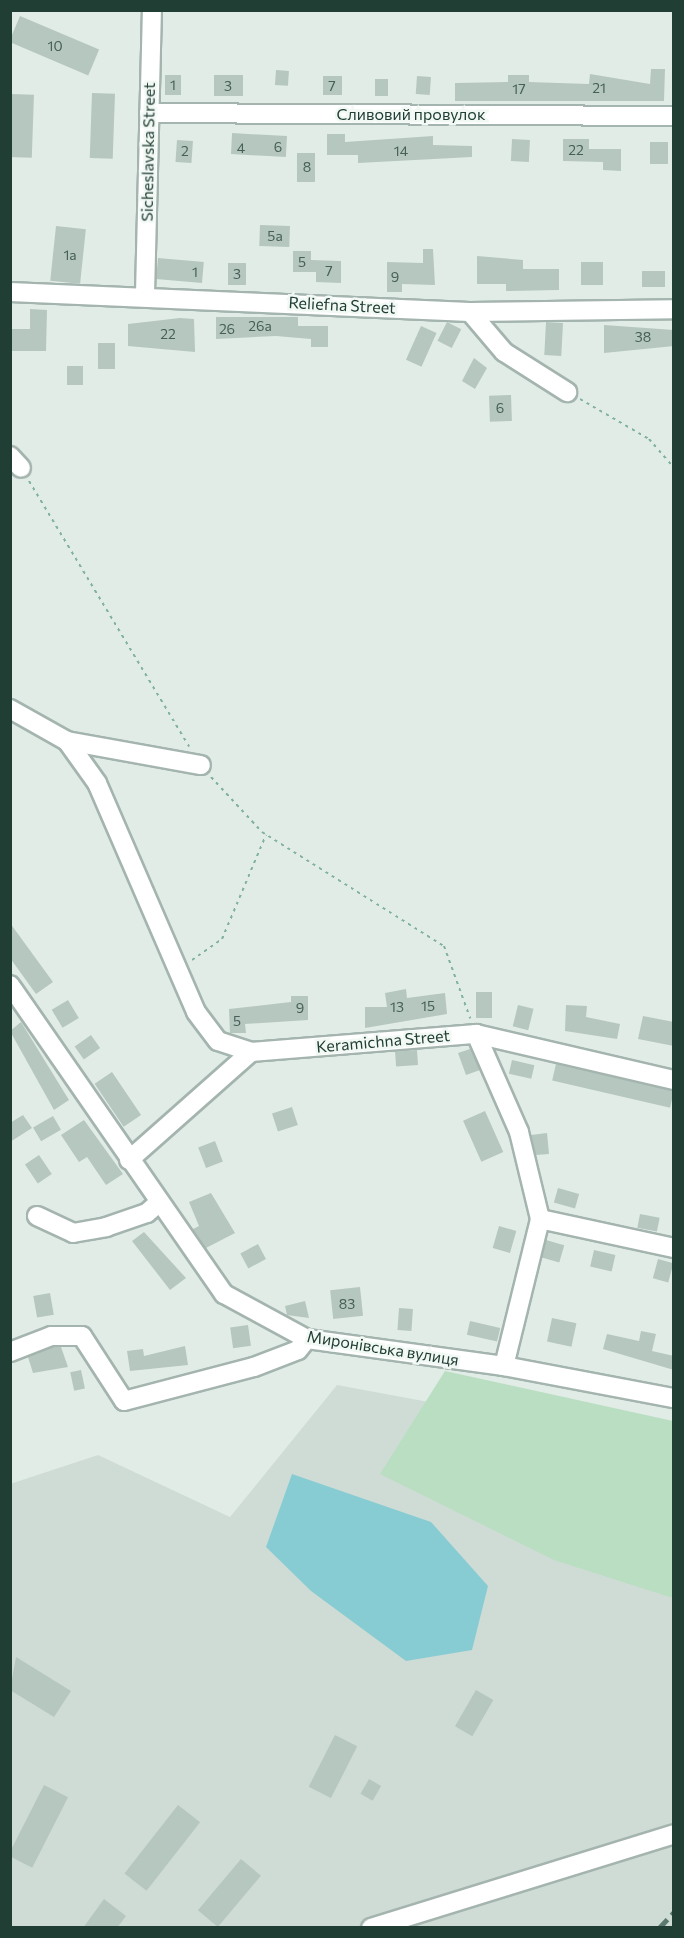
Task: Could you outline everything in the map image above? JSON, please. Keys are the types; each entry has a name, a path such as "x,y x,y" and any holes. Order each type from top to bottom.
{"street":[{"name":"Sicheslavska Street","path":"145,294 152,10"},
{"name":"Сливовий провулок","path":"149,113 674,116"},
{"name":"Reliefna Street","path":"10,292 145,294 470,312 674,309"},
{"path":"470,312 504,352 567,392"},
{"path":"10,709 67,741 201,765"},
{"path":"67,741 97,783 196,1012 218,1041 251,1052"},
{"name":"Миронівська вулиця","path":"10,985 158,1203 224,1294 307,1339 504,1366 674,1398"},
{"path":"476,1034 519,1132 540,1219 504,1366"},
{"name":"Keramichna Street","path":"251,1052 476,1034 674,1080"},
{"path":"129,1160 251,1052"},
{"path":"37,1216 73,1233 106,1227 147,1213 158,1203"},
{"path":"540,1219 674,1248"},
{"path":"10,1352 51,1336 82,1336 124,1401 254,1367 298,1350 307,1339"},
{"path":"371,1928 674,1834"}],"path":[{"path":"567,392 649,439 674,468"},
{"path":"16,462 201,765 266,835 444,946 476,1034"},
{"path":"177,970 222,939 266,835"}],"shaded area":[{"path":"337,1385 673,1447 673,1927 11,1927 10,1484 98,1455 230,1517"}],"green space":[{"path":"445,1371 673,1421 673,1598 554,1560 380,1474"}],"water":[{"path":"292,1474 431,1522 488,1586 472,1650 406,1661 311,1591 266,1547"}],"building":[{"path":"20,16 99,50 88,75 10,42"},
{"path":"651,69 665,69 664,101 455,101 455,83 508,82 508,75 529,75 529,82 589,84 590,74 650,84"},
{"path":"276,70 289,71 288,86 275,85"},
{"path":"165,75 181,75 181,95 165,95"},
{"path":"214,75 243,75 243,96 214,96"},
{"path":"323,76 342,76 342,95 323,95"},
{"path":"417,76 431,77 430,95 416,94"},
{"path":"375,79 388,79 388,96 375,96"},
{"path":"92,93 115,94 113,159 90,158"},
{"path":"10,94 34,95 32,158 10,157"},
{"path":"232,133 287,136 286,157 231,154"},
{"path":"327,134 345,134 345,142 433,136 433,145 472,146 472,157 358,163 358,155 327,155"},
{"path":"512,139 530,140 529,162 511,161"},
{"path":"563,139 589,139 589,149 621,149 621,171 603,170 603,162 563,161"},
{"path":"177,140 193,141 191,163 175,162"},
{"path":"650,142 668,142 668,164 650,164"},
{"path":"297,153 315,153 315,182 297,182"},
{"path":"260,225 290,226 289,247 259,246"},
{"path":"56,226 86,229 80,284 50,281"},
{"path":"423,249 433,249 435,285 402,284 402,292 387,292 387,262 423,263"},
{"path":"293,251 311,251 311,260 341,261 341,283 316,282 316,272 293,272"},
{"path":"477,256 523,260 523,269 559,269 559,290 506,291 506,284 477,284"},
{"path":"158,258 204,262 202,283 156,279"},
{"path":"581,262 603,262 603,285 581,285"},
{"path":"228,263 246,263 246,285 228,285"},
{"path":"642,271 665,271 665,287 642,287"},
{"path":"30,309 47,310 46,351 10,351 10,329 30,329"},
{"path":"216,317 298,317 298,326 328,326 328,347 311,347 311,339 276,336 216,339"},
{"path":"180,318 194,319 195,352 128,346 128,324"},
{"path":"447,322 461,329 452,348 437,341"},
{"path":"546,322 563,323 561,356 544,355"},
{"path":"604,325 674,330 674,346 604,353"},
{"path":"421,326 437,333 421,367 406,360"},
{"path":"98,343 115,343 115,369 98,369"},
{"path":"474,358 487,368 475,389 462,381"},
{"path":"67,366 83,366 83,385 67,385"},
{"path":"511,395 512,421 490,422 489,396"},
{"path":"10,923 53,982 36,994 10,958"},
{"path":"406,989 407,998 445,993 447,1014 365,1028 365,1007 387,1007 385,993"},
{"path":"476,992 492,992 492,1018 476,1018"},
{"path":"291,996 308,996 308,1020 245,1024 246,1033 230,1033 229,1009 291,1002"},
{"path":"68,1000 79,1018 63,1028 52,1010"},
{"path":"518,1005 534,1009 528,1030 513,1026"},
{"path":"566,1005 587,1006 586,1017 620,1024 617,1039 565,1031"},
{"path":"643,1016 674,1022 674,1046 638,1039"},
{"path":"21,1022 69,1100 54,1110 10,1031"},
{"path":"91,1035 100,1048 84,1060 75,1046"},
{"path":"470,1049 480,1070 466,1075 458,1053"},
{"path":"417,1050 418,1065 396,1066 395,1052"},
{"path":"512,1060 534,1065 531,1079 509,1074"},
{"path":"556,1064 674,1091 670,1108 552,1081"},
{"path":"112,1072 141,1115 124,1127 95,1084"},
{"path":"292,1107 298,1125 278,1132 272,1113"},
{"path":"485,1111 503,1152 481,1162 463,1121"},
{"path":"23,1115 32,1128 10,1142 10,1123"},
{"path":"53,1116 61,1130 41,1141 33,1128"},
{"path":"84,1120 123,1174 106,1185 87,1157 79,1162 61,1135"},
{"path":"547,1133 549,1154 536,1155 531,1135"},
{"path":"215,1141 223,1162 206,1168 198,1147"},
{"path":"39,1155 52,1174 38,1184 25,1165"},
{"path":"558,1188 579,1194 575,1208 554,1202"},
{"path":"211,1193 235,1233 206,1248 193,1229 199,1226 189,1202"},
{"path":"640,1214 660,1218 657,1232 637,1228"},
{"path":"499,1226 516,1231 510,1253 493,1248"},
{"path":"144,1232 186,1278 170,1290 132,1241"},
{"path":"546,1240 564,1245 559,1263 541,1257"},
{"path":"258,1244 266,1259 248,1268 240,1253"},
{"path":"594,1250 615,1255 612,1272 590,1267"},
{"path":"658,1259 673,1263 668,1282 653,1278"},
{"path":"360,1287 363,1316 333,1319 330,1290"},
{"path":"50,1293 54,1315 37,1318 33,1296"},
{"path":"305,1301 309,1318 287,1315 285,1306"},
{"path":"399,1308 413,1309 411,1331 397,1330"},
{"path":"552,1318 576,1323 571,1347 547,1341"},
{"path":"470,1321 500,1328 497,1342 467,1335"},
{"path":"248,1325 251,1346 233,1348 230,1328"},
{"path":"641,1331 656,1334 652,1351 674,1356 674,1370 603,1349 607,1334 639,1341"},
{"path":"185,1346 188,1365 130,1371 127,1351 143,1349 144,1356"},
{"path":"53,1347 61,1347 68,1367 33,1373 28,1357"},
{"path":"81,1370 85,1389 74,1391 70,1372"},
{"path":"16,1657 71,1691 54,1717 10,1690"},
{"path":"476,1690 493,1700 472,1736 455,1726"},
{"path":"335,1735 357,1746 331,1798 309,1787"},
{"path":"369,1779 381,1786 373,1801 360,1794"},
{"path":"44,1785 68,1797 32,1868 10,1856 10,1852"},
{"path":"178,1805 200,1822 147,1891 124,1874"},
{"path":"241,1859 261,1876 218,1927 198,1910"},
{"path":"104,1899 126,1916 117,1928 83,1928"}],"railway":[{"path":"659,1928 674,1912"}]}
